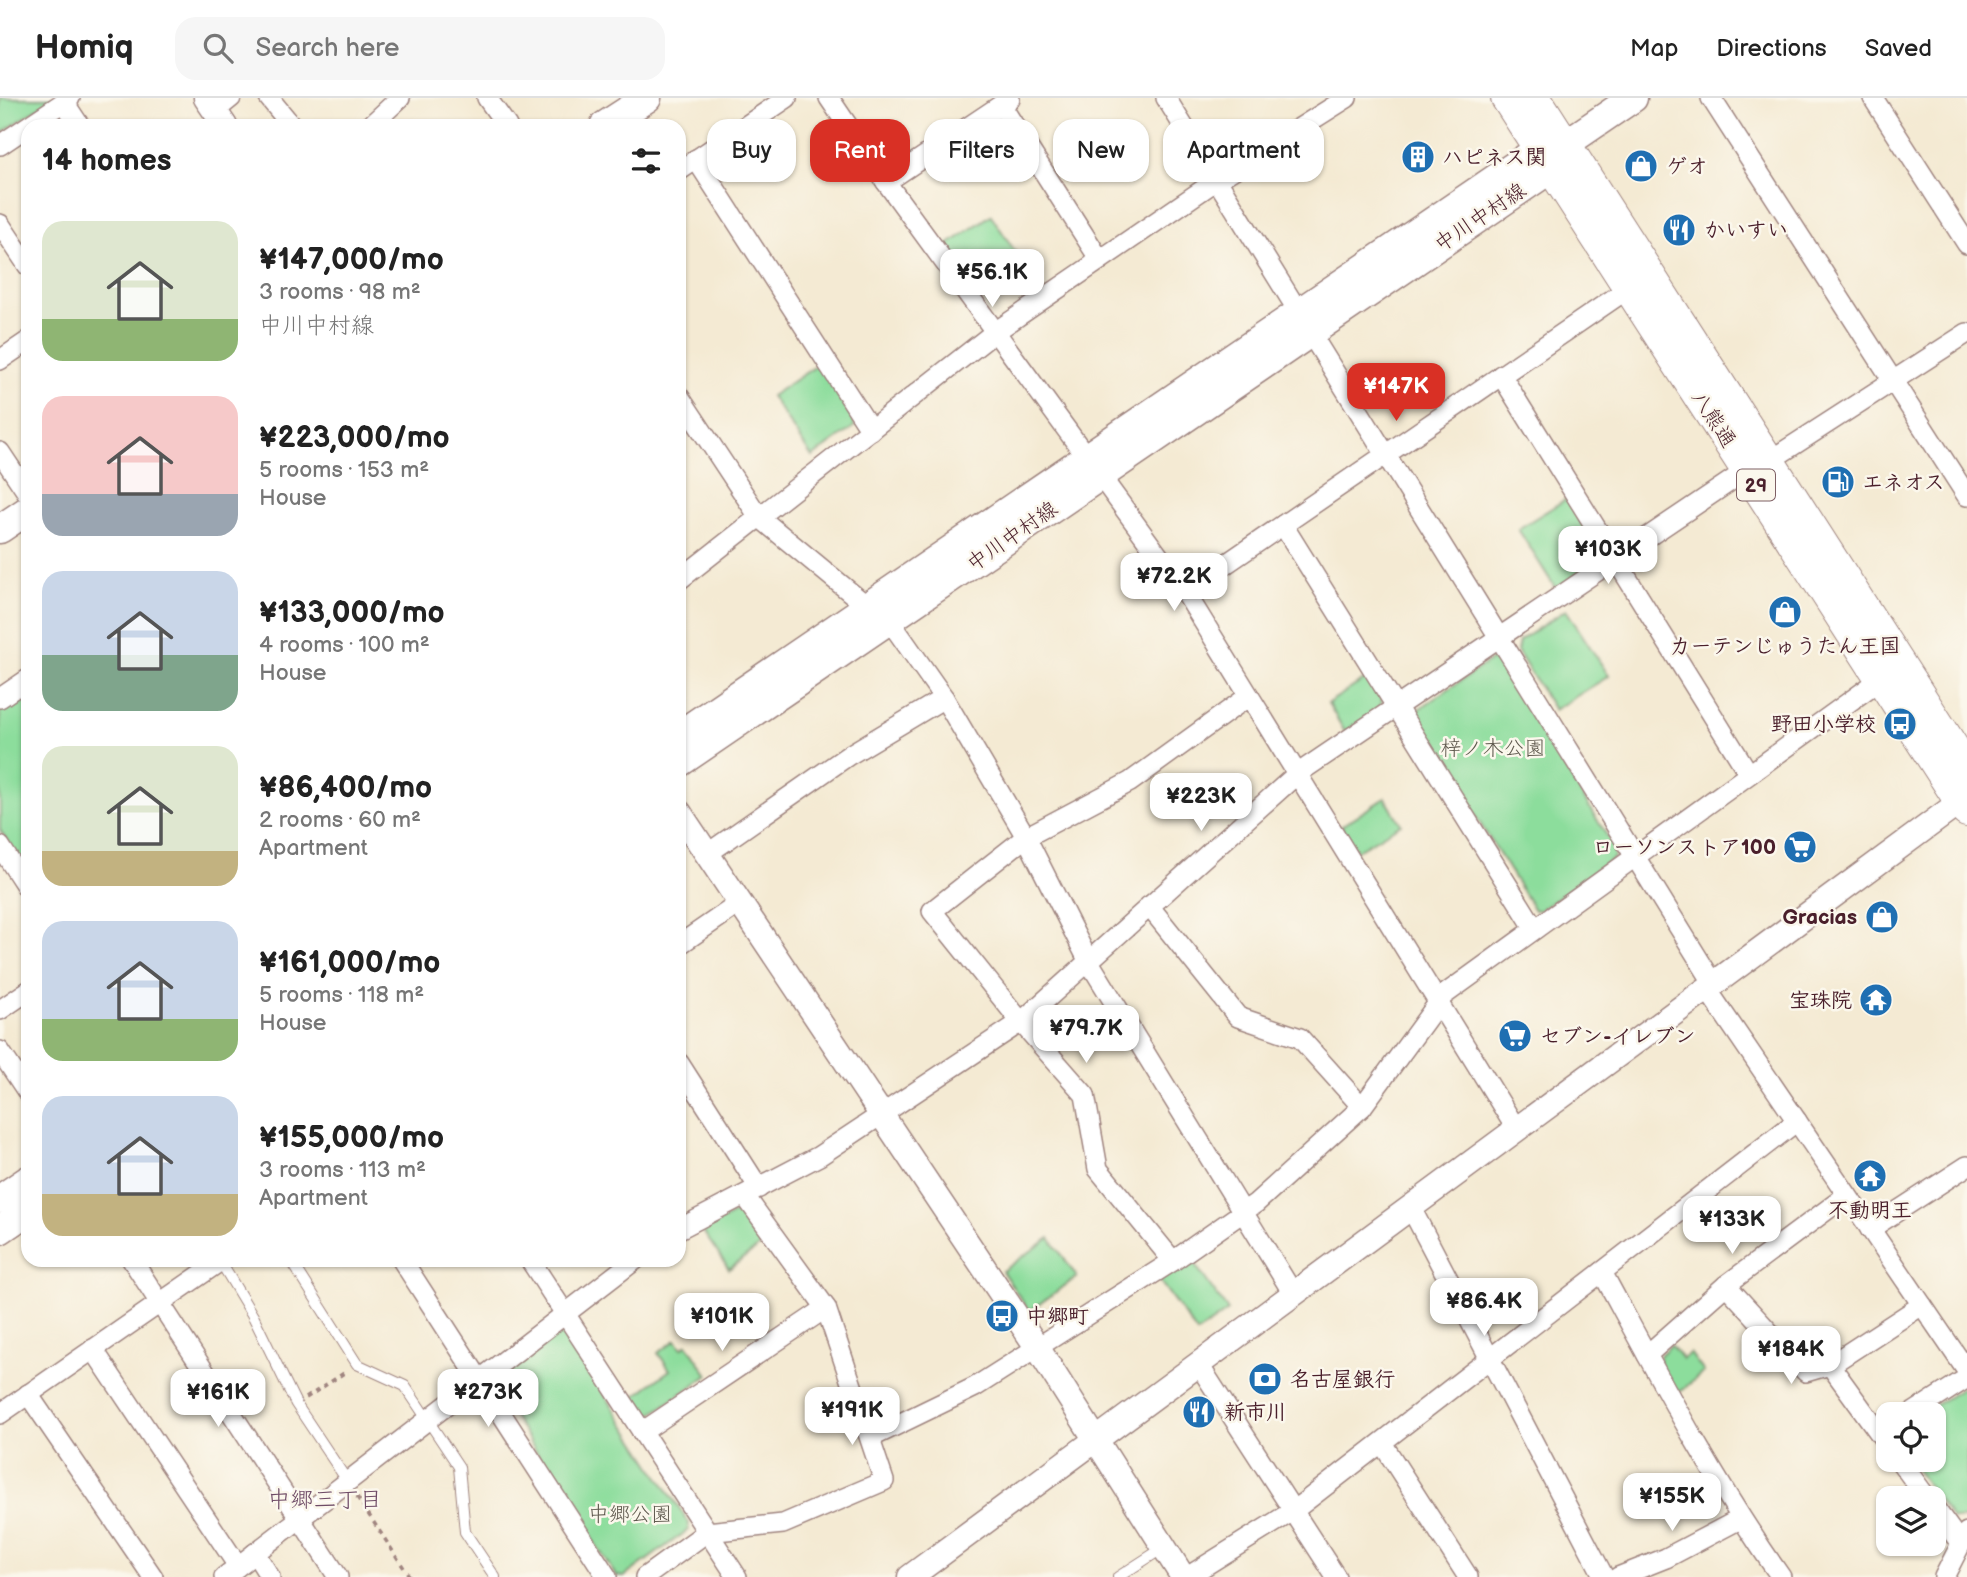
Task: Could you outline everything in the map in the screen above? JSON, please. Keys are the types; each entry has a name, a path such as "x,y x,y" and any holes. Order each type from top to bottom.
{"main road":[{"path":"615,119 647,98"},
{"name":"八熊通","path":"1507,98 1552,154 1758,465 1967,770"},
{"name":"八熊通","path":"1535,98 1552,154 1629,288 1758,465 1881,679 1965,803"},
{"name":"中川中村線","path":"686,758 879,613 1633,98"},
{"path":"0,529 21,515"},
{"name":"中川中村線","path":"686,731 879,613"},
{"path":"0,1199 21,1185"},
{"path":"0,1230 21,1215"}],"street":[{"path":"268,98 286,119"},
{"path":"378,119 400,98"},
{"path":"487,98 502,119"},
{"path":"686,166 788,98"},
{"path":"830,98 844,119"},
{"path":"1166,98 1179,119"},
{"path":"1711,98 1967,496"},
{"path":"39,119 67,100 76,119"},
{"path":"1312,119 1341,100"},
{"path":"1880,101 1967,244"},
{"path":"910,165 1005,102 1100,260"},
{"path":"0,145 21,131"},
{"path":"696,159 871,430"},
{"path":"887,182 1185,592 1517,1130"},
{"path":"686,574 995,332 1214,182"},
{"path":"1218,182 1635,856 1711,987 1797,1121 1967,1371"},
{"path":"0,224 21,256"},
{"path":"1185,592 1629,288"},
{"path":"686,1225 818,1156 1021,1022 1297,774 1615,559 1967,333"},
{"path":"0,360 21,346"},
{"path":"1501,376 1749,774"},
{"path":"686,407 759,517 879,613 944,698 1026,837 1088,960 1294,1295"},
{"path":"0,452 21,484"},
{"path":"1283,524 1535,929"},
{"path":"870,1438 975,1387 1173,1261 1243,1212 1362,1107 1444,995 1881,679"},
{"path":"0,698 21,686"},
{"path":"1173,1261 1098,1168 1085,1095 1021,1022 932,911 1026,837 1130,782 1249,696"},
{"path":"707,854 849,755 944,698"},
{"path":"910,1577 1965,803"},
{"path":"686,822 1037,1348 1185,1577 1293,1511 1797,1121"},
{"path":"0,846 21,878"},
{"path":"686,940 740,903"},
{"path":"1149,906 1238,1017 1300,1038 1362,1107"},
{"path":"0,1010 21,996"},
{"path":"0,1051 21,1082"},
{"path":"645,1577 707,1532 783,1524 884,1481 826,1308 752,1192 686,1075"},
{"path":"1870,1229 1967,1166"},
{"path":"1647,1354 1726,1285 1847,1195"},
{"path":"1411,1208 1604,1577"},
{"path":"137,1267 338,1577"},
{"path":"0,1414 212,1267"},
{"path":"407,1267 607,1577"},
{"path":"534,1267 737,1577"},
{"path":"93,1349 231,1571 626,1267"},
{"path":"1602,1272 1688,1434 1740,1519 1781,1577"},
{"path":"1726,1285 1806,1372 1830,1365 1922,1305"},
{"path":"642,1432 826,1308"},
{"path":"1199,1365 1336,1577"},
{"path":"1830,1365 1876,1423"},
{"path":"1930,1402 1967,1378"},
{"path":"28,1394 153,1577"},
{"path":"1382,1443 1468,1577"},
{"path":"1619,1577 1667,1558 1740,1519"},
{"path":"1944,1577 1964,1538 1946,1519"},
{"path":"255,1553 270,1577"}],"lane":[{"path":"224,1267 253,1316 296,1404 348,1482"},
{"path":"295,1267 357,1364 405,1386 459,1467 465,1532 495,1577"},
{"path":"1118,1577 1164,1548"}],"path":[{"path":"296,1404 357,1364"},
{"path":"348,1482 410,1577"}],"green space":[{"path":"0,98 53,98 21,119 0,134"},
{"path":"991,215 1016,253 972,284 945,247"},
{"path":"819,364 854,419 854,427 812,457 771,396"},
{"path":"1568,498 1601,553 1599,560 1556,589 1518,529"},
{"path":"1566,610 1609,676 1554,710 1517,651 1519,641"},
{"name":"梓ノ木公園","path":"1491,660 1500,662 1614,847 1614,858 1540,910 1534,910 1415,719 1416,711"},
{"path":"1369,677 1382,700 1380,709 1345,732 1328,703"},
{"path":"15,698 21,699 21,861 0,830 0,708"},
{"path":"1385,798 1401,824 1356,851 1341,826"},
{"path":"736,1213 747,1213 767,1241 729,1269 702,1230"},
{"path":"1050,1238 1077,1277 1029,1311 1002,1271"},
{"path":"1191,1259 1228,1311 1197,1333 1159,1280"},
{"name":"中郷公園","path":"560,1332 564,1332 689,1523 688,1530 624,1577 616,1576 496,1389 496,1380"},
{"path":"676,1340 682,1348 687,1344 708,1375 649,1416 643,1414 632,1398 670,1370 658,1353"},
{"path":"1671,1345 1682,1359 1690,1353 1704,1372 1675,1395 1658,1365 1660,1355"},
{"path":"1962,1388 1967,1395 1965,1519 1952,1519 1946,1511 1946,1486 1928,1486 1918,1472 1946,1472 1946,1402 1940,1402"}],"place":[{"name":"ハピネス関","path":"1418,157"},
{"name":"ゲオ","path":"1641,166"},
{"name":"かいすい","path":"1679,230"},
{"name":"エネオス","path":"1838,482"},
{"name":"カーテンじゅうたん王国","path":"1785,612"},
{"name":"野田小学校","path":"1900,724"},
{"name":"ローソンストア100","path":"1800,847"},
{"name":"Gracias","path":"1882,917"},
{"name":"宝珠院","path":"1876,1000"},
{"name":"セブン-イレブン","path":"1515,1036"},
{"name":"不動明王","path":"1870,1176"},
{"name":"中郷町","path":"1002,1316"},
{"name":"名古屋銀行","path":"1265,1379"},
{"name":"新市川","path":"1199,1412"}],"district":[{"name":"中郷三丁目","path":"325,1499"}]}
